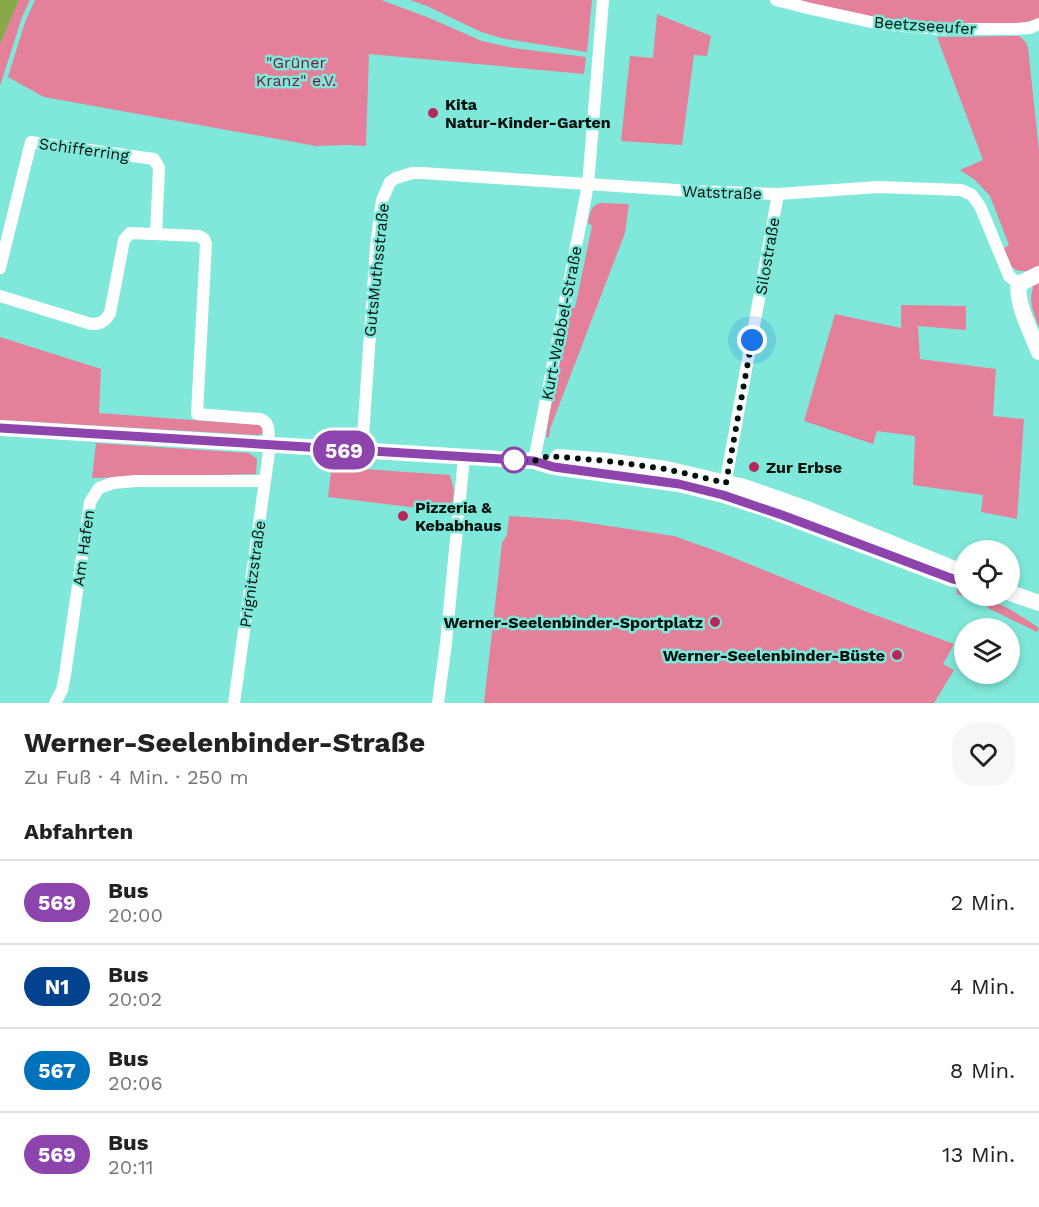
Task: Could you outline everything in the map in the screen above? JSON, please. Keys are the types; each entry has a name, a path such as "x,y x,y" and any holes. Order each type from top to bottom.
{"main road":[{"path":"1039,274 1019,284 1017,291 1039,352"},
{"path":"0,428 534,461 549,456 666,469 724,489 767,509 954,579"},
{"path":"724,489 744,487 807,509 954,569"},
{"path":"1020,596 1039,603"}],"street":[{"path":"588,185 603,0"},
{"name":"Beetzseeufer","path":"776,0 902,27 1015,29 1030,28 1039,24"},
{"name":"Schifferring","path":"0,268 31,142 154,159 159,168 156,234"},
{"name":"GutsMuthsstraße","path":"362,451 376,246 382,200 390,182 403,175 423,173 588,185"},
{"name":"Watstraße","path":"588,185 778,194 878,187 961,190 972,195 980,206 1009,276 1019,284"},
{"name":"Kurt-Wabbel-Straße","path":"534,461 588,185"},
{"name":"Silostraße","path":"724,489 778,194"},
{"path":"0,296 91,324 103,322 110,313 124,240 129,233 199,236 206,244 197,414 265,421 268,424 269,445"},
{"name":"Prignitzstraße","path":"234,703 269,445"},
{"path":"438,703 465,457"},
{"name":"Am Hafen","path":"54,703 62,690 65,675 90,502 99,488 113,483 136,481 265,481"}],"green space":[{"path":"19,0 30,0 22,17 0,86 0,44"},
{"name":"\"Grüner Kranz\" e.V.","path":"35,0 381,0 482,41 513,48 586,57 584,74 369,54 366,146 316,146 44,97 8,77 25,22"},
{"path":"410,0 592,0 587,52 501,38 481,32"},
{"path":"795,0 1039,0 1039,19 1015,24 937,25 880,18"},
{"path":"657,14 711,36 707,56 694,55 682,145 621,141 630,56 653,58"},
{"path":"1019,36 1028,47 1039,151 1039,327 1032,308 1033,288 1027,271 1019,271 1009,266 1002,249 1009,245 990,196 975,180 960,170 983,160 937,37"},
{"path":"600,203 629,204 625,233 550,429 549,438 546,437 549,415 571,307 575,308 592,226 588,223 589,216 592,208"},
{"path":"901,305 966,306 966,330 918,326 920,359 996,369 993,416 1024,419 1017,519 981,512 983,495 913,485 915,436 877,431 873,444 804,421 835,314 901,328"},
{"path":"0,337 101,369 99,413 261,425 265,428 263,434 0,420"},
{"path":"96,443 249,453 257,459 256,474 92,478"},
{"path":"349,468 450,475 454,491 451,512 328,497 331,471"},
{"name":"Werner-Seelenbinder-Sportplatz","path":"509,516 570,520 674,536 954,644 943,664 954,670 934,703 484,703 502,543 507,535"},
{"path":"987,606 1004,606 1039,628 1037,632 1020,624 1020,618 1008,618"}],"shaded area":[{"path":"0,0 19,0 0,44"}],"bus line":[{"name":"569","path":"0,428 534,461 554,467 664,481 723,495 767,509 954,579"}],"place":[{"name":"Kita Natur-Kinder-Garten","path":"433,113"},
{"name":"Zur Erbse","path":"754,467"},
{"name":"Pizzeria & Kebabhaus","path":"403,516"},
{"name":"Werner-Seelenbinder-Sportplatz","path":"715,622"},
{"name":"Werner-Seelenbinder-Büste","path":"897,655"}],"route":[{"path":"514,460 534,461 549,456 607,461 683,472 726,483 752,340"}]}
